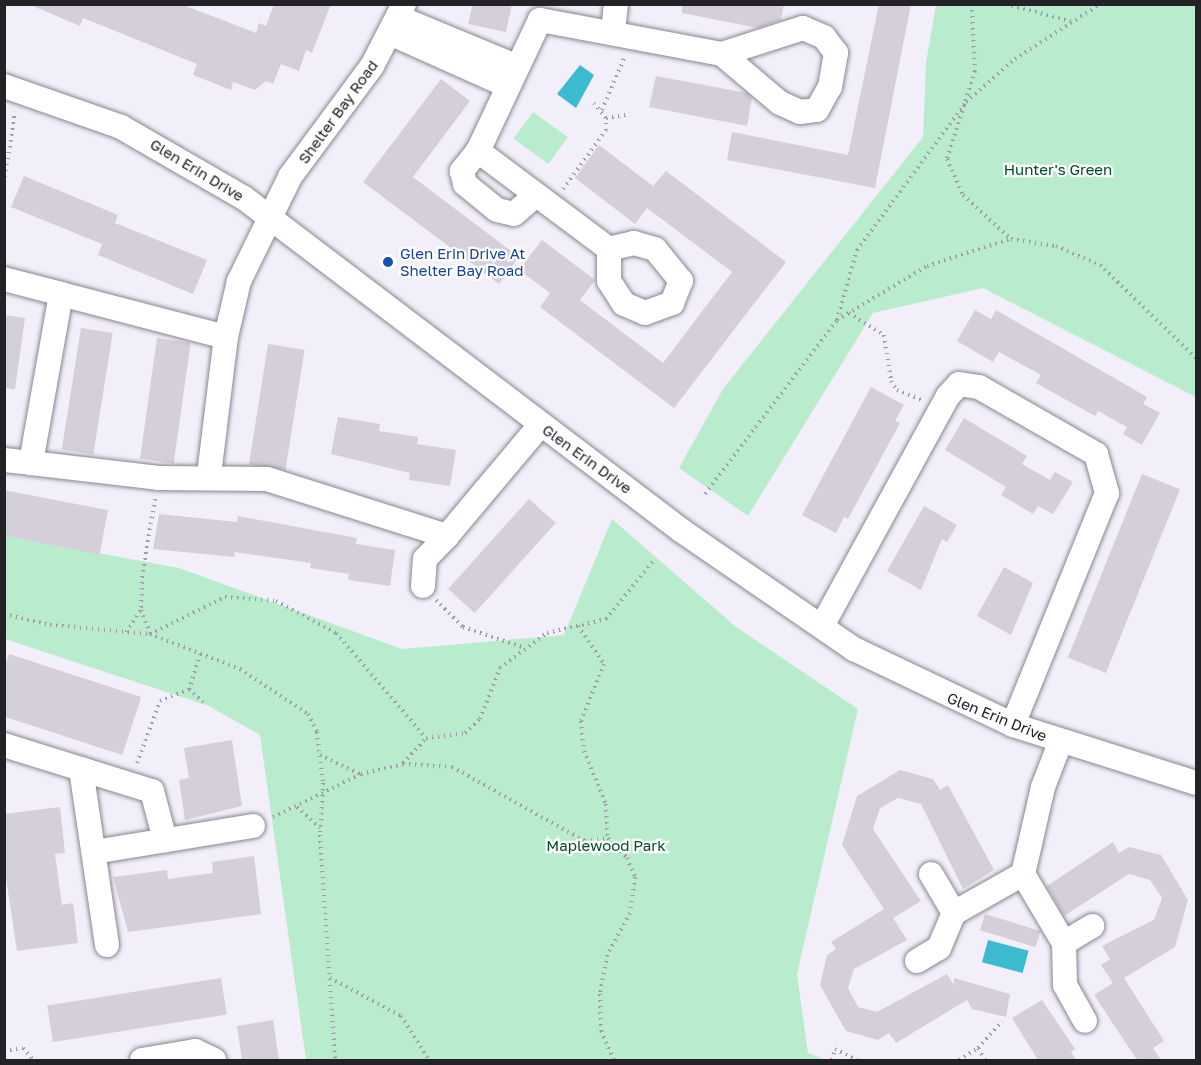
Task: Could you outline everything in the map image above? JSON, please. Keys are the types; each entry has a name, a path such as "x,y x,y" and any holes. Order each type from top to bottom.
{"street":[{"path":"616,4 623,34"},
{"path":"543,201 514,214 497,210 465,184 462,171 478,151 540,12 623,34 722,54 780,103 800,112 817,110 831,87 836,53 824,37 803,28 722,54"},
{"path":"399,19 511,76"},
{"name":"Shelter Bay Road","path":"209,475 226,337 239,281 290,177 399,19"},
{"name":"Glen Erin Drive","path":"11,88 121,127 270,218 540,424 822,626 921,686 1060,743 1197,783"},
{"path":"478,151 609,249"},
{"path":"4,279 226,337"},
{"path":"31,463 61,294"},
{"path":"822,626 942,408 959,384 979,387 1096,454 1104,470 1107,493 1013,725"},
{"path":"423,586 425,559 447,536 540,424"},
{"path":"4,460 158,477 209,475 267,479 447,536"},
{"path":"1060,743 1043,787 1023,874 1064,943 1065,985 1085,1021"},
{"path":"4,745 152,791 165,840"},
{"path":"81,769 107,945"},
{"path":"94,852 253,826"},
{"path":"931,874 954,913"},
{"path":"917,961 939,948 954,913 1023,874"},
{"path":"1064,943 1092,926"},
{"path":"142,1060 195,1051 214,1060"}],"path":[{"path":"972,4 975,71 947,159 963,195 1011,238"},
{"path":"1006,4 1074,22"},
{"path":"837,320 857,250 966,102 1015,59 1100,4"},
{"path":"602,110 623,34"},
{"path":"4,183 11,88"},
{"path":"543,201 606,130 606,118 602,110 594,103"},
{"path":"606,118 630,114"},
{"path":"705,494 837,320 927,266 1011,238 1056,246 1100,265 1197,358"},
{"path":"848,313 884,335 891,381 897,390 942,408"},
{"path":"126,632 141,610 158,477"},
{"path":"403,764 426,738 465,733 480,719 500,668 523,648 578,625 606,619 654,560"},
{"path":"423,586 463,627 523,648"},
{"path":"150,634 225,597 276,601 336,633 426,738"},
{"path":"141,610 150,634"},
{"path":"4,614 50,625 150,634 240,669 308,714 320,755 322,792 320,828 335,1060"},
{"path":"578,625 604,664 581,721 584,751 606,804 608,838 627,858 635,877 630,913 607,955 600,994 601,1031 614,1060"},
{"path":"189,689 200,654"},
{"path":"189,689 202,702"},
{"path":"130,784 160,701 189,689"},
{"path":"320,755 361,774"},
{"path":"253,826 297,807 322,792 361,774 403,764 452,767 585,841 608,838"},
{"path":"297,807 320,828"},
{"path":"330,978 401,1016 429,1060"},
{"path":"959,1060 978,1048 1002,1021"},
{"path":"4,1051 23,1048 33,1060"},
{"path":"978,1048 985,1060"},
{"path":"832,1060 835,1049 858,1060"}],"green space":[{"name":"Hunter's Green","path":"936,5 1196,5 1196,397 983,288 873,313 748,516 679,468 723,389 923,137 926,63"},
{"path":"533,112 568,137 548,164 514,139"},
{"name":"Maplewood Park","path":"612,519 736,627 858,709 797,974 808,1053 826,1060 306,1060 260,735 209,706 5,639 5,536 179,568 402,649 564,635"}],"water":[{"path":"580,65 594,75 576,108 557,94"},
{"path":"988,940 1029,951 1023,973 982,962"}],"building":[{"path":"28,4 181,4 256,33 259,23 266,26 274,4 331,4 312,53 306,50 299,71 281,64 273,84 266,81 255,90 233,82 231,90 193,75 197,64 83,18 80,26"},
{"path":"473,4 512,4 506,32 468,24"},
{"path":"682,4 784,4 781,20 758,28 682,13"},
{"path":"879,4 911,4 875,188 727,160 732,132 848,155"},
{"path":"656,76 747,93 752,98 747,126 649,107"},
{"path":"441,79 470,101 413,177 519,257 499,284 363,182"},
{"path":"599,145 653,186 666,171 786,262 674,408 540,307 550,293 519,270 542,240 595,280 580,300 663,363 732,272 647,208 635,224 575,178"},
{"path":"24,176 118,215 115,223 207,260 193,294 98,255 102,244 11,207"},
{"path":"975,310 991,319 996,310 1147,397 1143,404 1160,413 1142,445 1123,434 1127,427 1098,411 1095,416 1036,383 1041,375 999,352 993,362 957,341"},
{"path":"4,315 25,318 15,389 4,388"},
{"path":"81,328 113,333 93,454 62,449"},
{"path":"157,338 191,343 174,464 140,459"},
{"path":"268,344 305,350 285,470 249,464"},
{"path":"871,387 904,405 895,421 900,423 848,519 844,517 836,533 802,515"},
{"path":"338,417 380,424 379,431 418,437 417,444 456,450 450,486 409,480 410,473 331,454"},
{"path":"964,418 1027,456 1022,464 1050,480 1055,472 1073,482 1053,514 1038,506 1033,514 1001,495 1006,487 945,450"},
{"path":"1142,474 1180,489 1106,673 1068,658"},
{"path":"4,490 108,510 99,554 4,536"},
{"path":"529,499 556,523 475,613 448,589"},
{"path":"924,506 957,525 947,542 942,539 921,590 887,571"},
{"path":"159,514 237,522 238,516 357,538 356,544 395,550 390,586 348,580 349,574 310,568 311,563 235,552 234,557 153,549"},
{"path":"1004,567 1033,583 1011,635 977,616"},
{"path":"9,654 141,697 122,755 4,717 4,669"},
{"path":"232,740 242,806 185,820 179,780 189,778 184,748"},
{"path":"900,770 933,779 940,790 948,785 994,870 963,889 921,804 898,798 880,808 873,829 921,901 893,918 907,940 854,969 848,988 858,1007 877,1012 947,974 954,985 954,978 1010,994 1006,1017 972,1009 967,1000 896,1043 889,1033 878,1040 846,1031 820,985 827,955 836,949 831,942 884,909 842,845 857,796"},
{"path":"60,807 65,853 55,854 62,905 73,903 78,943 17,951 4,865 4,814"},
{"path":"1113,842 1119,853 1129,847 1161,855 1188,900 1175,947 1124,978 1164,1041 1153,1048 1161,1060 1137,1060 1094,995 1113,983 1101,965 1110,959 1102,946 1154,920 1162,898 1150,880 1129,874 1064,916 1047,886"},
{"path":"254,856 261,914 128,932 113,877 167,870 168,879 213,873 212,862"},
{"path":"985,914 1040,931 1035,947 980,930"},
{"path":"221,978 227,1015 53,1042 47,1006"},
{"path":"1042,1000 1075,1049 1071,1052 1076,1060 1038,1060 1012,1018"},
{"path":"273,1020 279,1060 242,1060 237,1026"}],"place":[{"name":"Glen Erin Drive At Shelter Bay Road","path":"388,262"}]}
